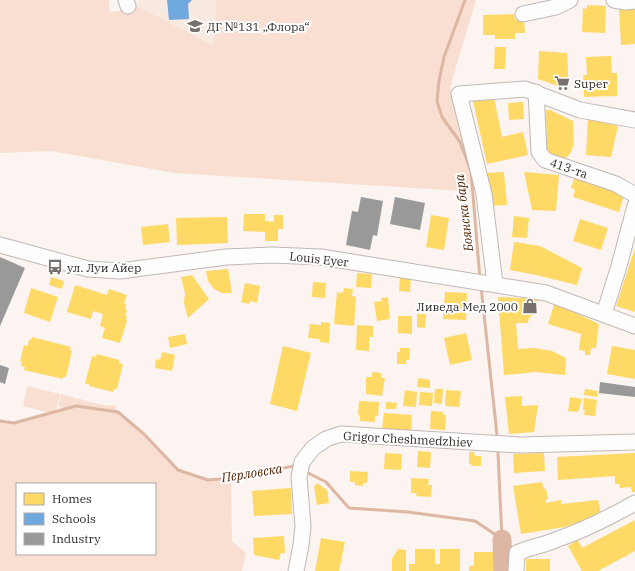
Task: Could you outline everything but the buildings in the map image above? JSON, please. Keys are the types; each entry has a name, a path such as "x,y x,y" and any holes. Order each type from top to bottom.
{"street":[{"path":"523,14 556,7 570,0"},
{"path":"614,0 635,2"},
{"path":"485,283 484,194 458,94 525,89 580,110 635,120"},
{"name":"413-та","path":"536,92 539,152 545,160 616,184 635,195"},
{"path":"604,314 635,206"},
{"name":"Louis Eyer","path":"0,246 88,269 120,271 226,256 272,255 322,257 546,293 635,326"},
{"name":"Grigor Cheshmedzhiev","path":"296,571 303,526 299,477 302,462 314,448 326,439 341,434 520,445 635,442"},
{"path":"516,571 517,553 530,547 554,541 583,530 603,521 635,503"}],"shaded area":[{"path":"0,0 109,0 110,12 137,6 214,46 216,0 476,0 450,87 479,192 175,173 51,151 0,153"},
{"name":"ДГ №131 „Флора“","path":"139,0 216,0 214,47 137,6"},
{"path":"27,386 60,394 56,411 66,409 58,406 61,394 76,398 74,406 114,411 75,405 77,398 101,405 116,405 117,412 145,435 178,470 208,480 231,478 232,541 246,553 242,571 0,571 0,421 15,423 50,413 23,406"}],"waterway":[{"name":"Боянска бара","path":"465,0 444,57 437,101 442,117 460,142 471,171 480,279"},
{"name":"Боянска бара","path":"481,286 497,435"},
{"name":"Перловска","path":"0,421 14,423 76,406 118,412 145,435 178,470 208,480 231,478 294,466 297,468"},
{"name":"Боянска бара","path":"498,453 502,539"},
{"name":"Перловска","path":"304,471 326,482 349,508 408,512 475,521 502,539"},
{"name":"Перловска","path":"502,539 503,571"}],"place":[{"name":"ДГ №131 „Флора“","path":"195,26"},
{"name":"Super","path":"562,83"},
{"name":"ул. Луи Айер","path":"55,267"},
{"name":"Ливеда Мед 2000","path":"530,306"}]}
